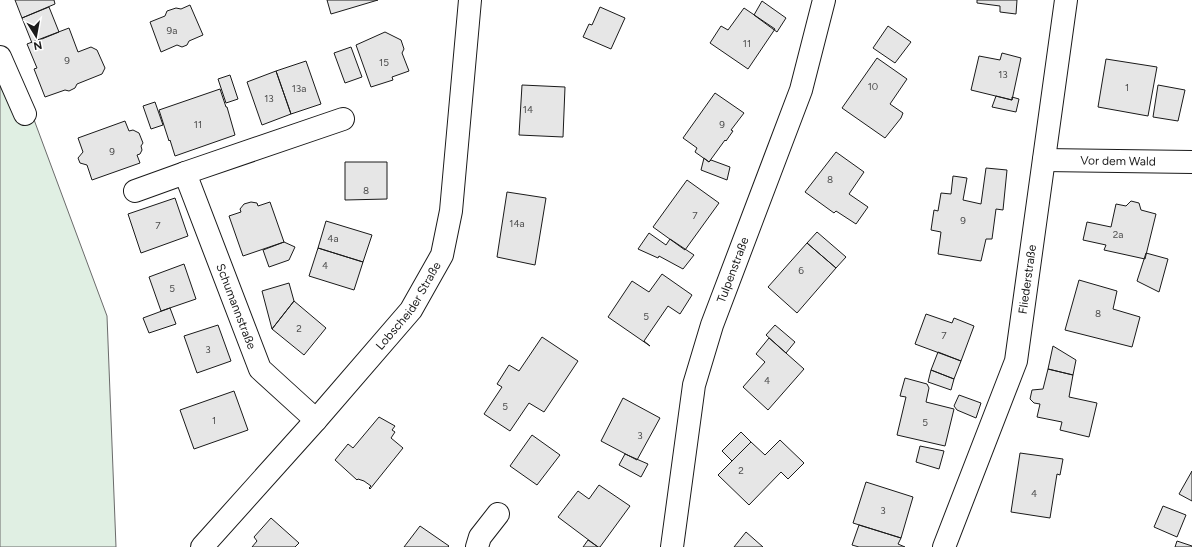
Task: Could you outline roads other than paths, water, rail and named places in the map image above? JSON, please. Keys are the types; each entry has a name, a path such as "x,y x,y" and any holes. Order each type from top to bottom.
{"street":[{"name":"Lobscheider Straße","path":"202,547 316,420 411,310 442,254 450,211 470,0"},
{"name":"Tulpenstraße","path":"672,547 694,385 712,325 800,90 824,0"},
{"name":"Fliederstraße","path":"944,547 1016,361 1066,0"},
{"path":"0,57 25,114"},
{"path":"135,190 343,119"},
{"name":"Vor dem Wald","path":"1044,160 1192,162"},
{"name":"Schumannstraße","path":"185,173 260,369 316,420"},
{"path":"477,547 480,537 498,514"}]}
